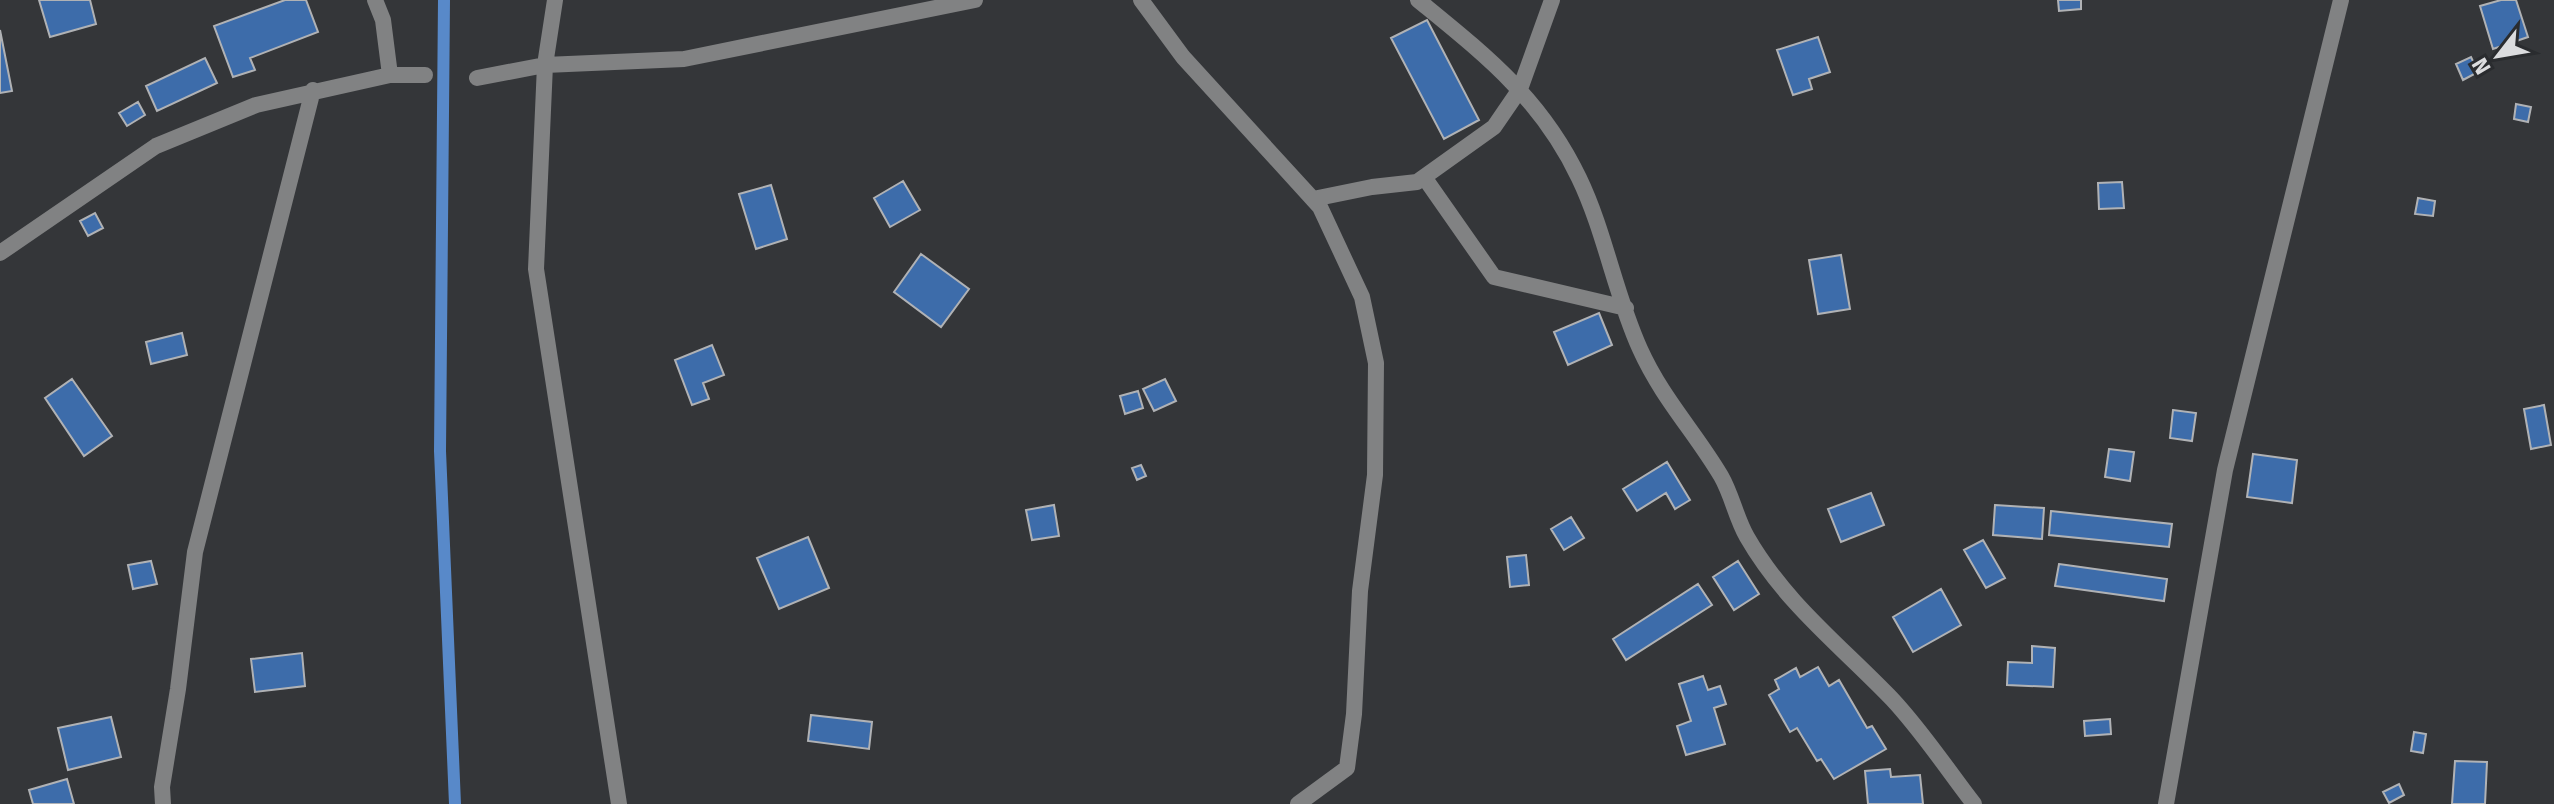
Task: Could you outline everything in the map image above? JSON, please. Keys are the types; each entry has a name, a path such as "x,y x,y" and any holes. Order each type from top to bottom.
{"street":[{"path":"375,0 383,20 390,75"},
{"path":"555,0 545,65 536,269 619,804"},
{"path":"477,78 545,65 684,59 975,0"},
{"path":"1141,0 1183,57 1320,207 1362,297 1376,363 1375,475 1360,591 1354,714 1347,768 1298,804"},
{"path":"1418,0 1485,55 1520,89 1539,113 1579,178 1639,347 1660,390 1720,474 1732,495 1745,535 1784,593 1893,701 1974,804"},
{"path":"1313,199 1417,182 1494,127 1520,89 1552,0"},
{"path":"2166,804 2225,470 2341,0"},
{"path":"0,253 156,146 256,105 390,75 425,75"},
{"path":"163,804 162,787 195,552 313,90"},
{"path":"1424,177 1494,277 1626,308"}],"building":[{"path":"39,0 90,0 96,24 50,37"},
{"path":"285,0 306,0 318,32 250,58 255,70 233,77 214,26"},
{"path":"2058,0 2081,0 2081,9 2059,11"},
{"path":"2501,0 2516,0 2528,37 2493,49 2480,6"},
{"path":"1427,20 1479,120 1444,139 1391,38"},
{"path":"0,30 12,91 0,93"},
{"path":"1818,37 1830,72 1809,79 1812,89 1793,95 1777,50"},
{"path":"2471,57 2478,72 2463,80 2456,64"},
{"path":"205,58 217,83 157,111 146,86"},
{"path":"138,102 145,115 127,126 119,113"},
{"path":"2516,104 2531,107 2528,122 2514,119"},
{"path":"903,181 920,210 890,227 874,198"},
{"path":"2122,182 2124,208 2099,209 2098,183"},
{"path":"771,185 787,239 756,249 739,194"},
{"path":"2418,198 2435,201 2433,216 2415,214"},
{"path":"95,213 103,228 88,236 80,221"},
{"path":"921,254 969,289 941,327 894,292"},
{"path":"1841,255 1850,309 1818,314 1809,260"},
{"path":"1599,313 1612,345 1568,365 1554,332"},
{"path":"182,333 187,355 151,364 146,342"},
{"path":"712,345 724,375 703,383 709,399 692,405 675,360"},
{"path":"72,379 112,436 84,456 45,398"},
{"path":"1165,379 1176,401 1154,411 1143,389"},
{"path":"1138,391 1143,408 1125,414 1120,396"},
{"path":"2544,405 2551,445 2531,449 2524,409"},
{"path":"2173,410 2196,413 2192,441 2170,438"},
{"path":"2109,449 2134,452 2130,481 2105,477"},
{"path":"2253,454 2297,460 2292,503 2247,497"},
{"path":"1667,462 1690,500 1675,509 1666,493 1637,511 1623,489"},
{"path":"1141,465 1146,476 1137,480 1132,468"},
{"path":"1871,493 1884,525 1841,542 1828,509"},
{"path":"1054,505 1059,536 1032,540 1026,510"},
{"path":"1995,505 2044,508 2042,539 1993,535"},
{"path":"2051,511 2172,524 2169,547 2049,535"},
{"path":"1571,517 1584,538 1564,550 1551,529"},
{"path":"808,537 829,588 779,609 757,558"},
{"path":"1983,540 2005,578 1986,588 1964,550"},
{"path":"1526,555 1529,585 1510,587 1507,557"},
{"path":"151,561 157,584 133,589 128,565"},
{"path":"1738,561 1759,594 1734,610 1713,577"},
{"path":"2059,564 2167,579 2164,601 2055,586"},
{"path":"1698,584 1712,605 1626,660 1613,639"},
{"path":"1941,589 1961,625 1913,652 1893,617"},
{"path":"2032,646 2055,648 2053,687 2007,685 2008,662 2032,663"},
{"path":"302,653 305,686 255,692 251,659"},
{"path":"1818,667 1829,686 1839,680 1867,728 1872,726 1886,749 1834,779 1821,759 1817,761 1797,728 1790,732 1769,695 1779,689 1775,680 1796,668 1800,677"},
{"path":"1703,676 1708,690 1720,686 1726,704 1714,708 1725,744 1686,755 1677,726 1691,721 1679,684"},
{"path":"811,715 872,722 869,749 808,741"},
{"path":"111,717 121,757 68,770 58,728"},
{"path":"2110,719 2111,734 2085,736 2084,721"},
{"path":"2414,732 2426,734 2423,753 2411,751"},
{"path":"2455,761 2487,762 2485,804 2452,804"},
{"path":"1890,769 1891,777 1920,775 1923,804 1868,804 1865,771"},
{"path":"67,779 74,804 33,804 29,790"},
{"path":"2399,784 2404,795 2389,803 2383,792"}],"waterway":[{"path":"444,0 440,451 455,804"}]}
